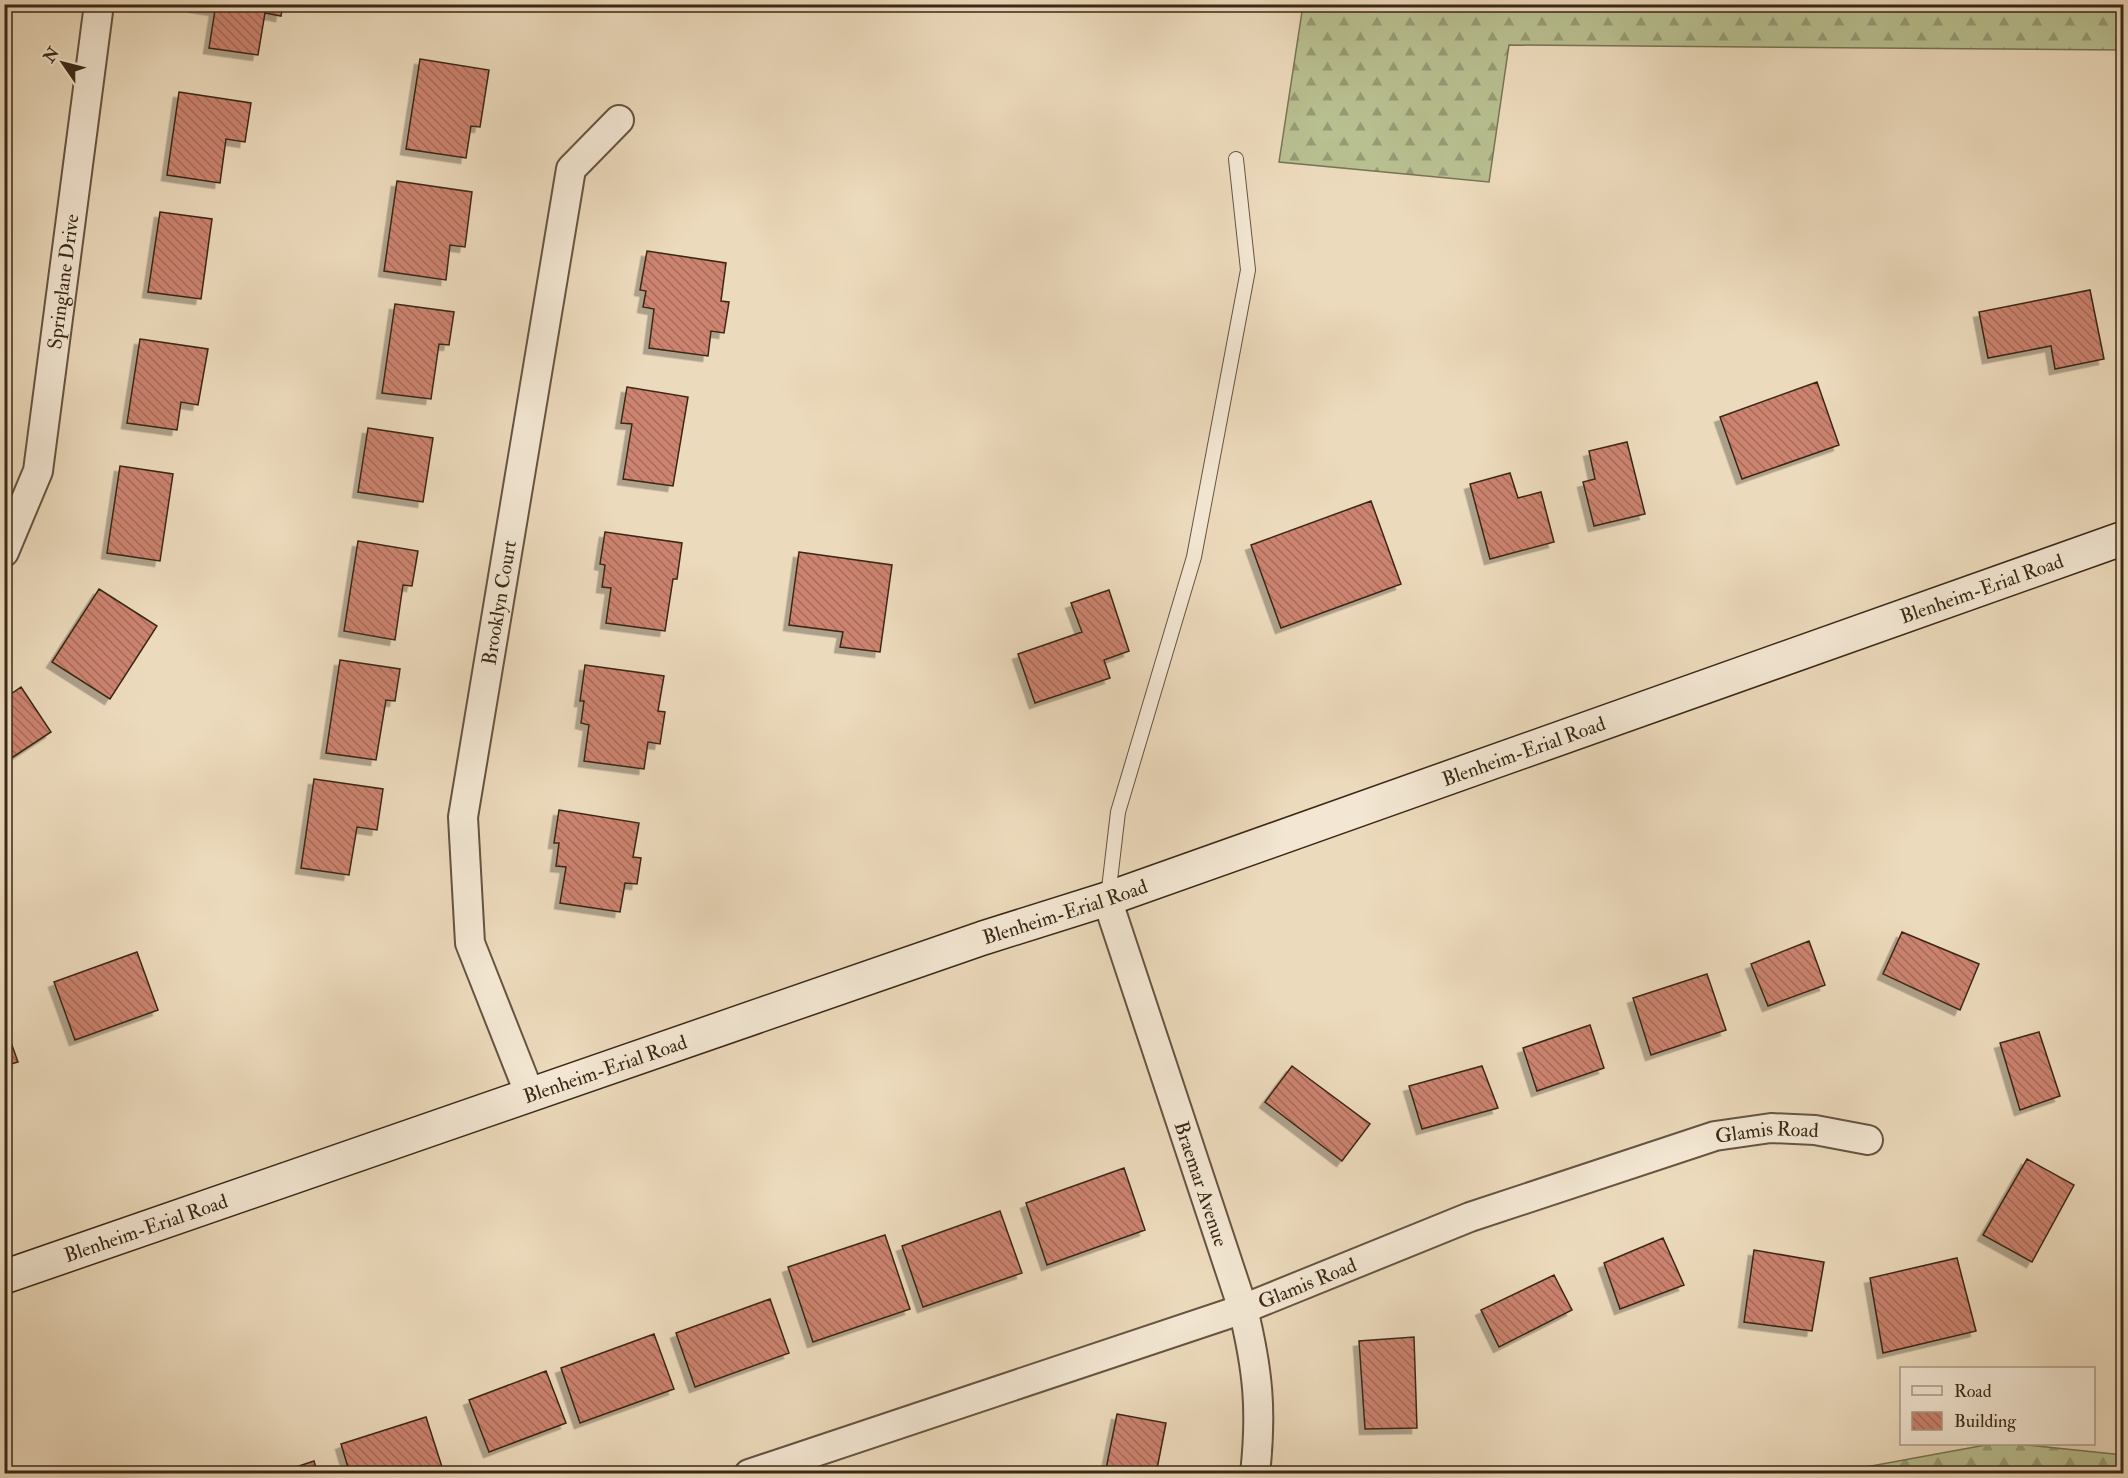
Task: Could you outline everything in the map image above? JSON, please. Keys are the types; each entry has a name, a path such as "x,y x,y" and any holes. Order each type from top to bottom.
{"main road":[{"name":"Blenheim-Erial Road","path":"4,1277 983,938 1107,899 2124,538"}],"street":[{"name":"Springlane Drive","path":"4,552 38,471 99,4"},
{"name":"Brooklyn Court","path":"530,1095 470,943 463,817 571,169 619,120"},
{"name":"Braemar Avenue","path":"1107,899 1243,1309 1255,1357 1260,1425 1255,1473"},
{"name":"Glamis Road","path":"749,1473 1243,1309 1470,1217 1715,1136 1771,1128 1815,1130 1868,1140"}],"lane":[{"path":"1107,899 1118,812 1194,557 1248,270 1236,159"}],"green space":[{"path":"1303,5 2123,5 2123,50 1509,45 1489,182 1279,162"},
{"path":"1986,1445 2028,1445 2123,1455 2123,1473 1833,1473"}],"building":[{"path":"196,4 283,4 281,16 265,13 258,55 209,48 215,10 195,7"},
{"path":"420,59 489,70 480,127 471,126 466,158 406,149"},
{"path":"179,92 251,103 245,142 226,139 220,183 167,175"},
{"path":"397,181 472,192 465,247 450,245 446,280 384,271"},
{"path":"160,212 212,219 201,299 148,292"},
{"path":"647,251 726,263 721,301 729,302 724,333 711,331 708,356 649,348 654,309 643,307 646,291 640,290"},
{"path":"2090,290 2104,359 2055,369 2051,346 1988,358 1979,312"},
{"path":"395,304 454,312 449,345 439,344 431,399 382,393"},
{"path":"140,339 208,349 198,405 181,402 177,430 127,423"},
{"path":"1817,382 1839,445 1742,479 1720,417"},
{"path":"627,387 688,397 673,486 623,479 632,424 621,423"},
{"path":"368,428 433,438 423,502 358,492"},
{"path":"1627,442 1645,514 1594,526 1583,482 1595,479 1589,451"},
{"path":"120,466 173,474 160,561 107,553"},
{"path":"1510,473 1518,498 1541,492 1554,542 1490,559 1470,484"},
{"path":"1371,501 1401,584 1281,628 1251,545"},
{"path":"605,532 682,543 677,579 673,579 665,631 606,623 611,588 602,587 605,565 600,564"},
{"path":"358,541 418,551 412,586 403,585 395,640 344,631"},
{"path":"799,552 892,565 880,652 840,647 843,632 789,625"},
{"path":"99,589 157,626 110,699 52,662"},
{"path":"1109,590 1129,651 1104,660 1110,678 1035,703 1018,654 1082,632 1071,603"},
{"path":"340,660 400,669 395,701 386,700 376,760 326,753"},
{"path":"585,665 664,676 658,711 665,712 660,744 648,742 644,769 584,761 589,725 581,723 584,701 580,701"},
{"path":"21,687 51,732 4,763 4,699"},
{"path":"314,779 383,789 377,830 357,827 349,875 301,868"},
{"path":"559,810 639,823 633,857 641,858 637,884 625,883 620,912 560,903 566,867 556,866 559,843 554,843"},
{"path":"1902,932 1979,964 1960,1010 1883,974"},
{"path":"1809,941 1825,985 1768,1006 1751,964"},
{"path":"137,952 158,1010 75,1040 54,982"},
{"path":"1707,974 1726,1030 1651,1055 1633,998"},
{"path":"4,1023 18,1062 4,1066"},
{"path":"1590,1025 1604,1068 1537,1091 1523,1048"},
{"path":"2039,1032 2060,1096 2020,1110 2000,1043"},
{"path":"1292,1066 1370,1124 1342,1161 1265,1102"},
{"path":"1482,1066 1498,1108 1422,1129 1409,1086"},
{"path":"2027,1159 2074,1185 2032,1262 1983,1235"},
{"path":"1124,1168 1145,1230 1047,1265 1026,1203"},
{"path":"1000,1211 1022,1273 923,1307 902,1246"},
{"path":"885,1235 910,1309 813,1342 788,1267"},
{"path":"1663,1238 1684,1285 1620,1309 1604,1263"},
{"path":"1754,1250 1824,1262 1812,1331 1744,1322"},
{"path":"1957,1258 1976,1331 1883,1353 1870,1278"},
{"path":"1554,1275 1572,1310 1499,1347 1481,1310"},
{"path":"770,1299 789,1353 695,1387 676,1333"},
{"path":"654,1334 674,1389 580,1423 561,1368"},
{"path":"1414,1337 1417,1428 1365,1429 1359,1341"},
{"path":"546,1371 566,1423 489,1452 469,1400"},
{"path":"1117,1414 1166,1423 1156,1474 1105,1474"},
{"path":"426,1417 443,1470 432,1474 350,1474 341,1444"},
{"path":"314,1461 318,1474 275,1474"}]}
